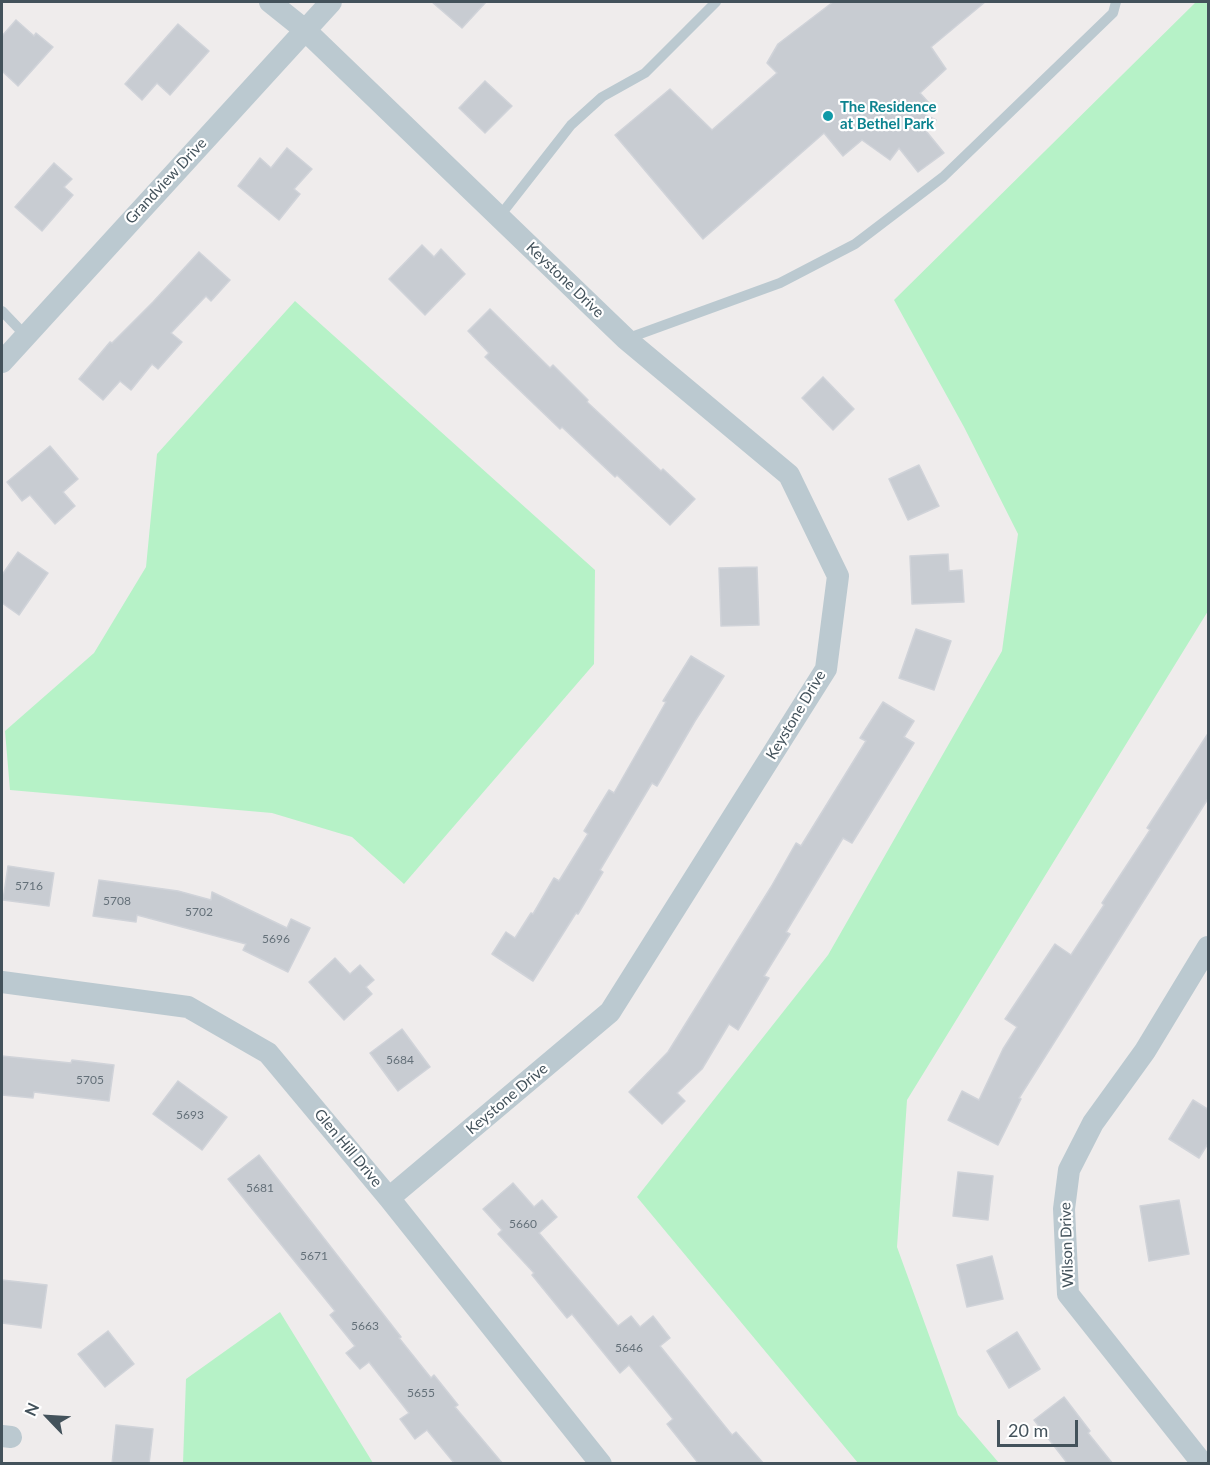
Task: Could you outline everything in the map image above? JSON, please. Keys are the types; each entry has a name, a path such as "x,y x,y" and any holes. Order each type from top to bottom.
{"street":[{"name":"Keystone Drive","path":"270,2 305,30 626,339 789,475 838,576 826,669 610,1012 389,1198"},
{"name":"Grandview Drive","path":"2,362 331,2"},
{"name":"Wilson Drive","path":"1203,1464 1068,1294 1064,1209 1069,1170 1093,1122 1145,1051 1209,947"},
{"name":"Glen Hill Drive","path":"2,982 188,1007 268,1053 389,1198 601,1464"}],"lane":[{"path":"499,217 571,125 602,97 645,73 716,2"},
{"path":"626,339 780,283 855,244 943,177 1113,13 1116,2"},
{"path":"2,311 25,335"}],"green space":[{"path":"1196,2 1208,2 1208,611 907,1100 897,1247 958,1415 999,1463 858,1463 637,1197 828,955 1002,651 1018,534 964,427 894,300"},
{"path":"295,301 595,570 594,664 404,884 352,837 272,813 10,790 5,731 94,653 146,567 157,454"},
{"path":"280,1312 373,1463 183,1463 186,1379"}],"building":[{"path":"432,2 486,2 462,28"},
{"name":"The Residence at Bethel Park","path":"833,2 985,2 931,47 946,69 920,93 929,103 920,112 936,120 926,131 944,153 918,172 899,148 890,160 862,140 843,156 824,133 703,239 615,135 670,89 712,130 777,73 767,63 778,44"},
{"path":"16,20 34,36 36,33 53,47 18,86 2,71 2,36"},
{"path":"178,24 209,51 170,95 157,83 142,100 125,84"},
{"path":"485,81 512,106 485,133 459,108"},
{"path":"287,148 312,169 294,189 300,194 279,220 238,186 260,158 271,168"},
{"path":"54,163 72,179 64,187 73,195 42,231 15,207"},
{"path":"422,245 434,257 441,249 465,274 425,315 389,279"},
{"path":"199,252 230,280 211,301 206,296 171,333 182,342 158,369 152,364 131,390 120,381 103,400 79,379 110,342 112,343 153,302"},
{"path":"490,309 550,368 553,365 588,400 587,402 661,471 663,469 695,499 670,525 562,427 560,429 485,357 489,353 468,331"},
{"path":"823,377 854,409 833,430 802,398"},
{"path":"50,446 78,479 63,492 75,506 55,524 30,495 22,501 7,482"},
{"path":"919,465 939,506 908,520 889,479"},
{"path":"18,552 48,573 19,615 2,603 2,575"},
{"path":"948,554 949,571 962,570 964,602 912,604 910,556"},
{"path":"757,567 759,625 721,626 719,568"},
{"path":"916,629 951,641 934,690 899,678"},
{"path":"691,656 724,676 657,786 652,783 600,870 603,872 578,914 576,913 533,981 492,954 506,932 515,938 531,913 533,914 554,878 559,881 588,834 584,831 609,790 614,793 666,702 663,701"},
{"path":"883,702 914,721 904,737 914,743 852,843 843,838 786,932 790,934 764,976 769,978 738,1030 729,1024 702,1069 677,1093 685,1101 662,1124 629,1092 668,1052 796,843 801,846 866,741 860,738"},
{"path":"1209,732 1209,797 1019,1098 1021,1099 998,1145 948,1120 962,1091 979,1100 1003,1049 1017,1027 1005,1019 1055,944 1071,955 1150,830 1147,828"},
{"path":"8,866 54,873 49,906 3,900"},
{"path":"99,880 178,891 211,900 212,892 287,928 291,919 310,928 288,972 243,950 246,944 137,915 136,922 93,916"},
{"path":"335,958 350,974 360,965 374,980 366,987 372,994 344,1020 309,982"},
{"path":"402,1029 430,1067 398,1091 370,1053"},
{"path":"2,1056 114,1065 109,1101 34,1092 33,1098 2,1095"},
{"path":"178,1081 227,1117 202,1150 153,1114"},
{"path":"1193,1100 1209,1110 1209,1142 1199,1158 1169,1139"},
{"path":"259,1155 401,1337 399,1338 431,1378 434,1375 458,1405 455,1407 503,1464 455,1464 427,1430 415,1439 400,1419 409,1413 369,1362 360,1369 346,1353 355,1346 330,1315 335,1311 228,1179"},
{"path":"958,1172 993,1176 988,1220 953,1216"},
{"path":"513,1183 534,1207 542,1200 557,1217 539,1233 618,1326 631,1316 640,1327 653,1316 670,1338 660,1346 732,1435 736,1432 764,1464 699,1464 667,1424 673,1419 629,1365 620,1373 572,1314 567,1318 532,1275 534,1273 498,1234 502,1230 483,1209"},
{"path":"1179,1200 1189,1254 1149,1261 1140,1206"},
{"path":"992,1256 1003,1299 967,1307 957,1265"},
{"path":"2,1280 47,1285 41,1328 2,1323"},
{"path":"108,1331 134,1364 105,1387 78,1354"},
{"path":"1017,1332 1040,1369 1009,1388 987,1351"},
{"path":"1064,1397 1090,1431 1088,1433 1113,1464 1068,1464 1034,1420"},
{"path":"116,1425 153,1429 149,1464 112,1464"}],"place":[{"name":"The Residence at Bethel Park","path":"828,116"}]}
